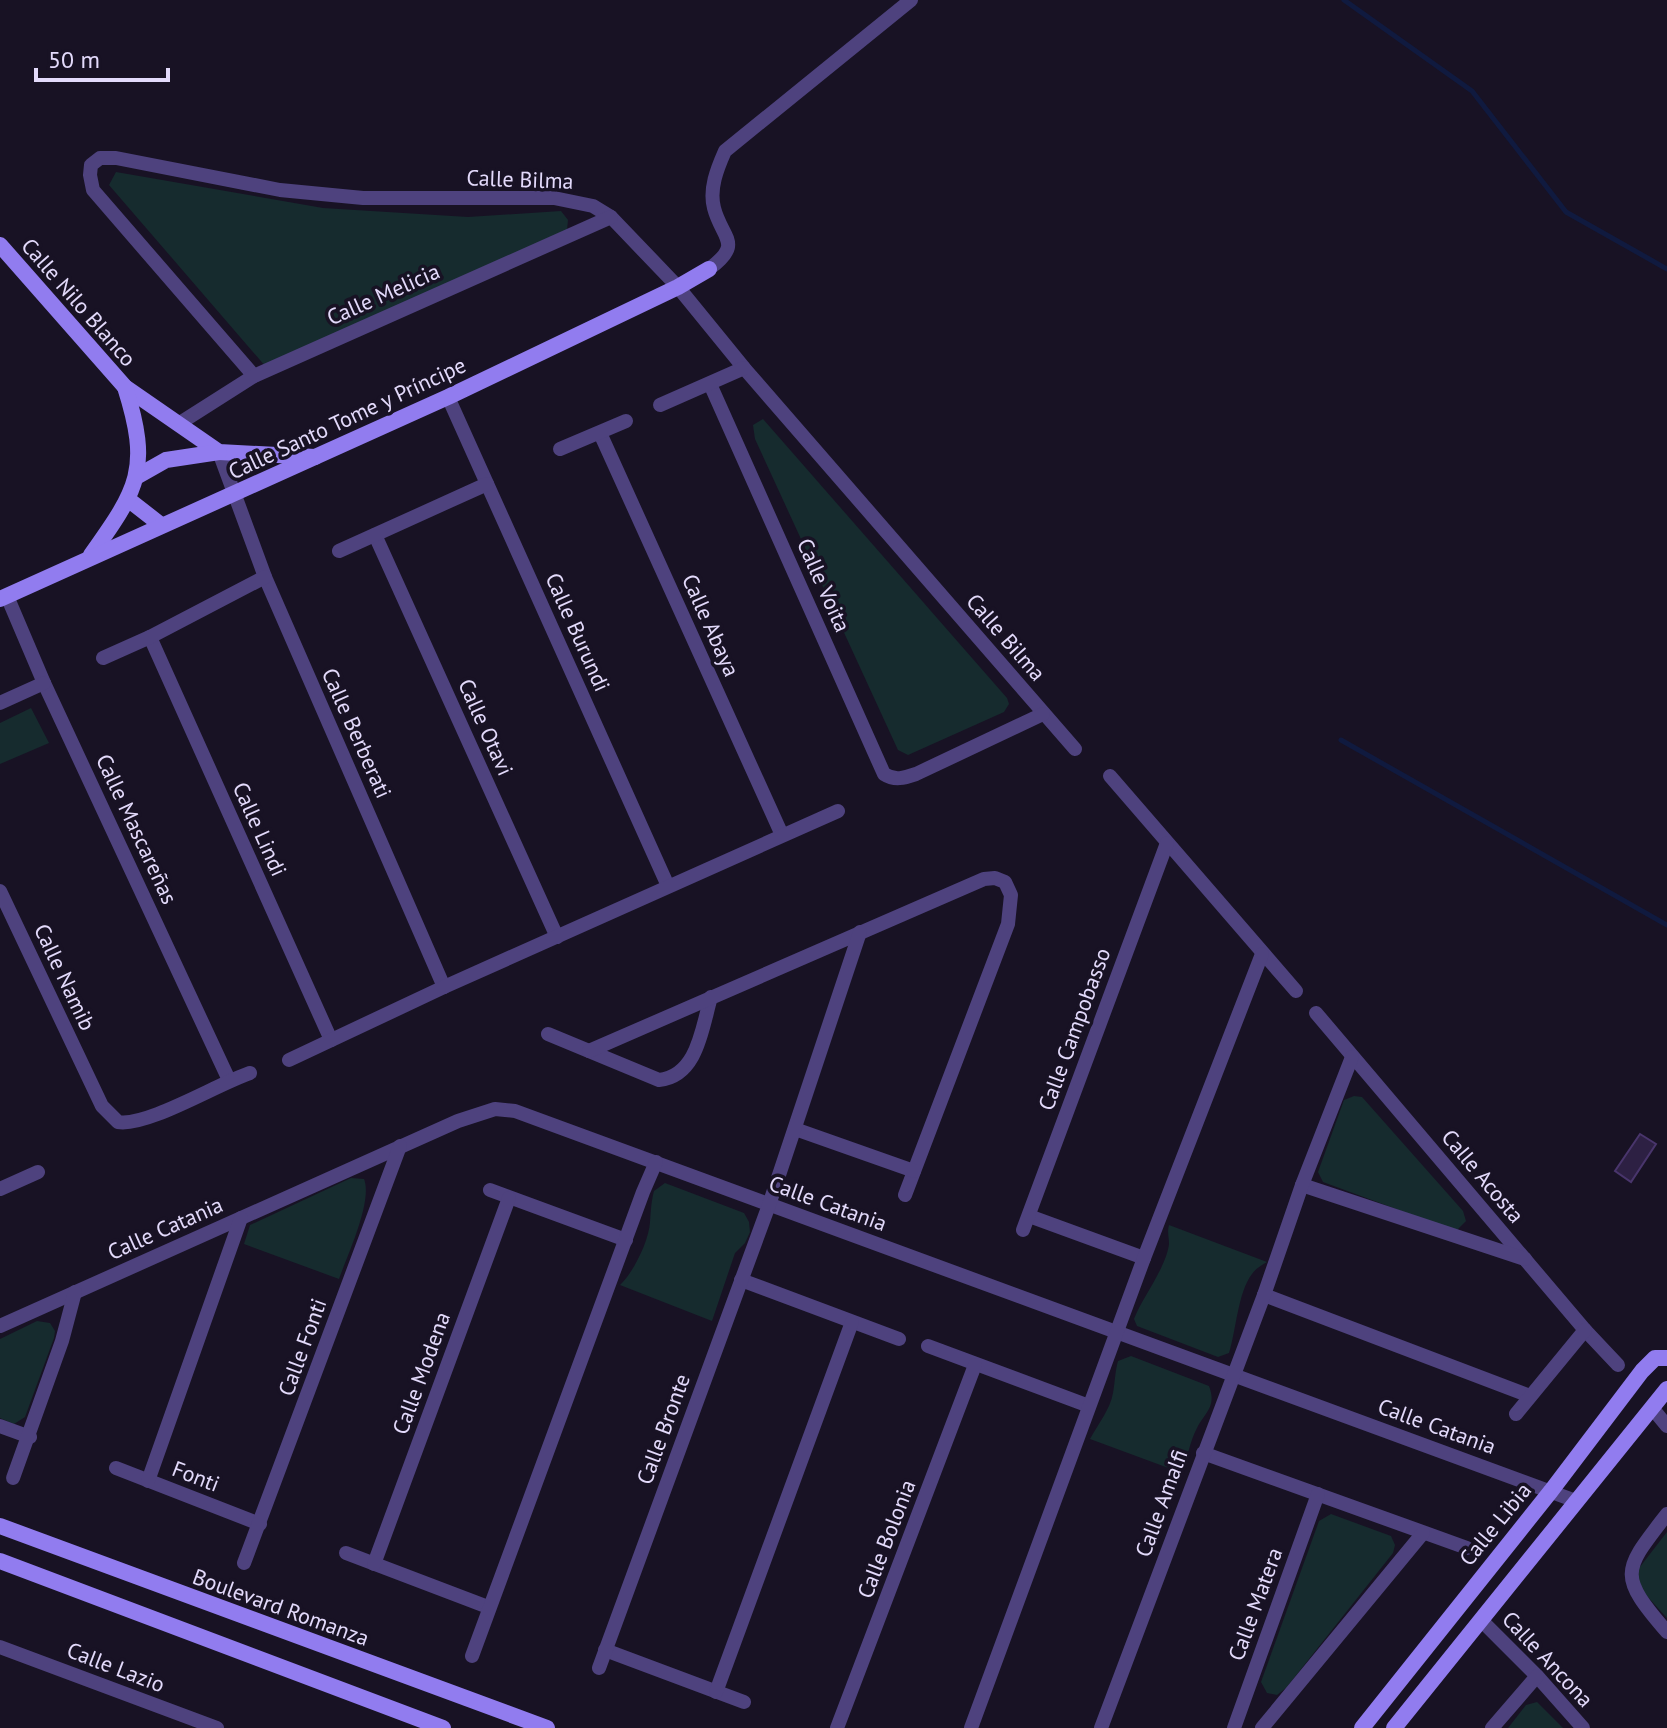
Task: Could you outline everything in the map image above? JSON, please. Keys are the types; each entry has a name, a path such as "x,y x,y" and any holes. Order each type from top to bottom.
{"street":[{"path":"709,269 725,257 728,250 728,241 713,206 716,169 725,151 911,0"},
{"name":"Calle Bilma","path":"254,376 93,190 91,165 100,158 116,158 280,190 363,198 573,201 593,206 611,217 678,287 744,368 1075,749"},
{"name":"Calle Melicia","path":"180,423 254,376 611,217"},
{"name":"Calle Nilo Blanco","path":"0,245 125,387 219,452"},
{"name":"Calle Santo Tome y Príncipe","path":"4,597 448,397 678,287 709,269"},
{"path":"660,405 744,368"},
{"name":"Calle Voita","path":"710,384 884,774 901,779 916,774 1043,714"},
{"name":"Calle Nilo Blanco","path":"89,558 129,500 136,477 136,422 125,387"},
{"name":"Calle Burundi","path":"448,397 668,886"},
{"path":"560,449 626,421"},
{"name":"Calle Abaya","path":"600,433 782,835"},
{"path":"136,477 147,468 166,460 219,452 316,457"},
{"name":"Calle Berberati","path":"219,452 265,577 444,987"},
{"path":"339,551 487,484"},
{"path":"129,500 161,525"},
{"name":"Calle Otavi","path":"375,535 557,937"},
{"path":"103,658 265,577"},
{"name":"Calle Mascareñas","path":"4,597 229,1080"},
{"name":"Calle Lindi","path":"150,637 331,1040"},
{"path":"0,703 44,683"},
{"path":"1110,776 1296,991"},
{"path":"289,1060 444,987 838,811"},
{"name":"Calle Campobasso","path":"1144,1258 1026,1223 1167,843"},
{"path":"589,1051 984,879 995,878 1005,882 1011,895 1008,924 905,1195"},
{"name":"Calle Namib","path":"0,891 90,1082 109,1115 118,1122 139,1122 250,1073"},
{"name":"Calle Bronte","path":"599,1668 769,1205 860,932"},
{"path":"971,1728 1144,1258 1262,954"},
{"path":"548,1034 659,1080 667,1079 692,1060 711,997"},
{"name":"Calle Acosta","path":"1316,1013 1618,1365"},
{"name":"Calle Amalfi","path":"1101,1728 1352,1057"},
{"name":"Calle Catania","path":"0,1326 467,1117 495,1109 515,1111 1576,1501"},
{"path":"795,1129 914,1171"},
{"name":"Calle Fonti","path":"244,1563 400,1146"},
{"path":"472,1656 656,1162"},
{"path":"1,1186 38,1172"},
{"path":"1302,1185 1525,1259"},
{"path":"490,1190 626,1240"},
{"name":"Calle Modena","path":"374,1564 509,1198"},
{"path":"148,1481 241,1218"},
{"path":"741,1280 899,1339"},
{"path":"13,1478 62,1341 75,1292"},
{"path":"1264,1295 1530,1396"},
{"path":"716,1692 852,1322"},
{"path":"1516,1414 1585,1330"},
{"path":"928,1346 1089,1406"},
{"name":"Calle Libia","path":"1362,1728 1551,1491 1642,1371 1655,1358 1667,1358"},
{"name":"Calle Bolonia","path":"837,1728 975,1365"},
{"path":"1394,1728 1667,1389"},
{"path":"1653,1409 1667,1426"},
{"path":"0,1426 30,1437"},
{"path":"1203,1453 1467,1548"},
{"name":"Fonti","path":"116,1468 260,1524"},
{"name":"Calle Matera","path":"1234,1728 1318,1494"},
{"path":"1667,1514 1635,1555 1632,1572 1632,1584 1637,1595 1667,1632"},
{"name":"Boulevard Romanza","path":"0,1526 547,1728"},
{"path":"1262,1728 1423,1533"},
{"path":"346,1553 488,1607"},
{"path":"0,1561 443,1728"},
{"name":"Calle Ancona","path":"1481,1620 1583,1728"},
{"name":"Calle Lazio","path":"0,1647 217,1728"},
{"path":"605,1650 744,1702"},
{"path":"1492,1728 1537,1676"}],"green space":[{"path":"116,172 323,208 468,217 561,211 568,220 567,230 266,367 109,185"},
{"path":"763,419 1007,698 1009,704 1004,712 908,755 898,750 755,439 753,425"},
{"path":"31,708 49,743 0,764 0,723"},
{"path":"1362,1097 1463,1211 1466,1221 1456,1231 1323,1182 1318,1172 1344,1100"},
{"path":"351,1178 364,1179 365,1201 339,1279 244,1244 250,1225"},
{"path":"665,1183 744,1213 749,1222 750,1232 735,1253 712,1321 620,1285 640,1256 649,1230 654,1191"},
{"path":"1169,1225 1267,1262 1255,1270 1247,1282 1229,1353 1218,1357 1137,1326 1134,1319 1167,1253"},
{"path":"37,1321 50,1323 55,1331 54,1338 25,1417 14,1424 0,1418 0,1339"},
{"path":"1131,1356 1209,1386 1211,1404 1195,1433 1182,1473 1090,1439 1107,1411 1118,1361"},
{"path":"1331,1514 1391,1536 1395,1545 1393,1553 1286,1688 1277,1695 1267,1693 1261,1682 1319,1521"},
{"path":"1667,1532 1667,1618 1636,1584 1636,1572"},
{"path":"1537,1702 1563,1728 1508,1728 1526,1705"}],"building":[{"path":"1640,1134 1656,1144 1631,1182 1615,1171"}],"waterway":[{"path":"1344,0 1472,91 1566,212 1667,269"},
{"path":"1341,740 1667,925"}]}
